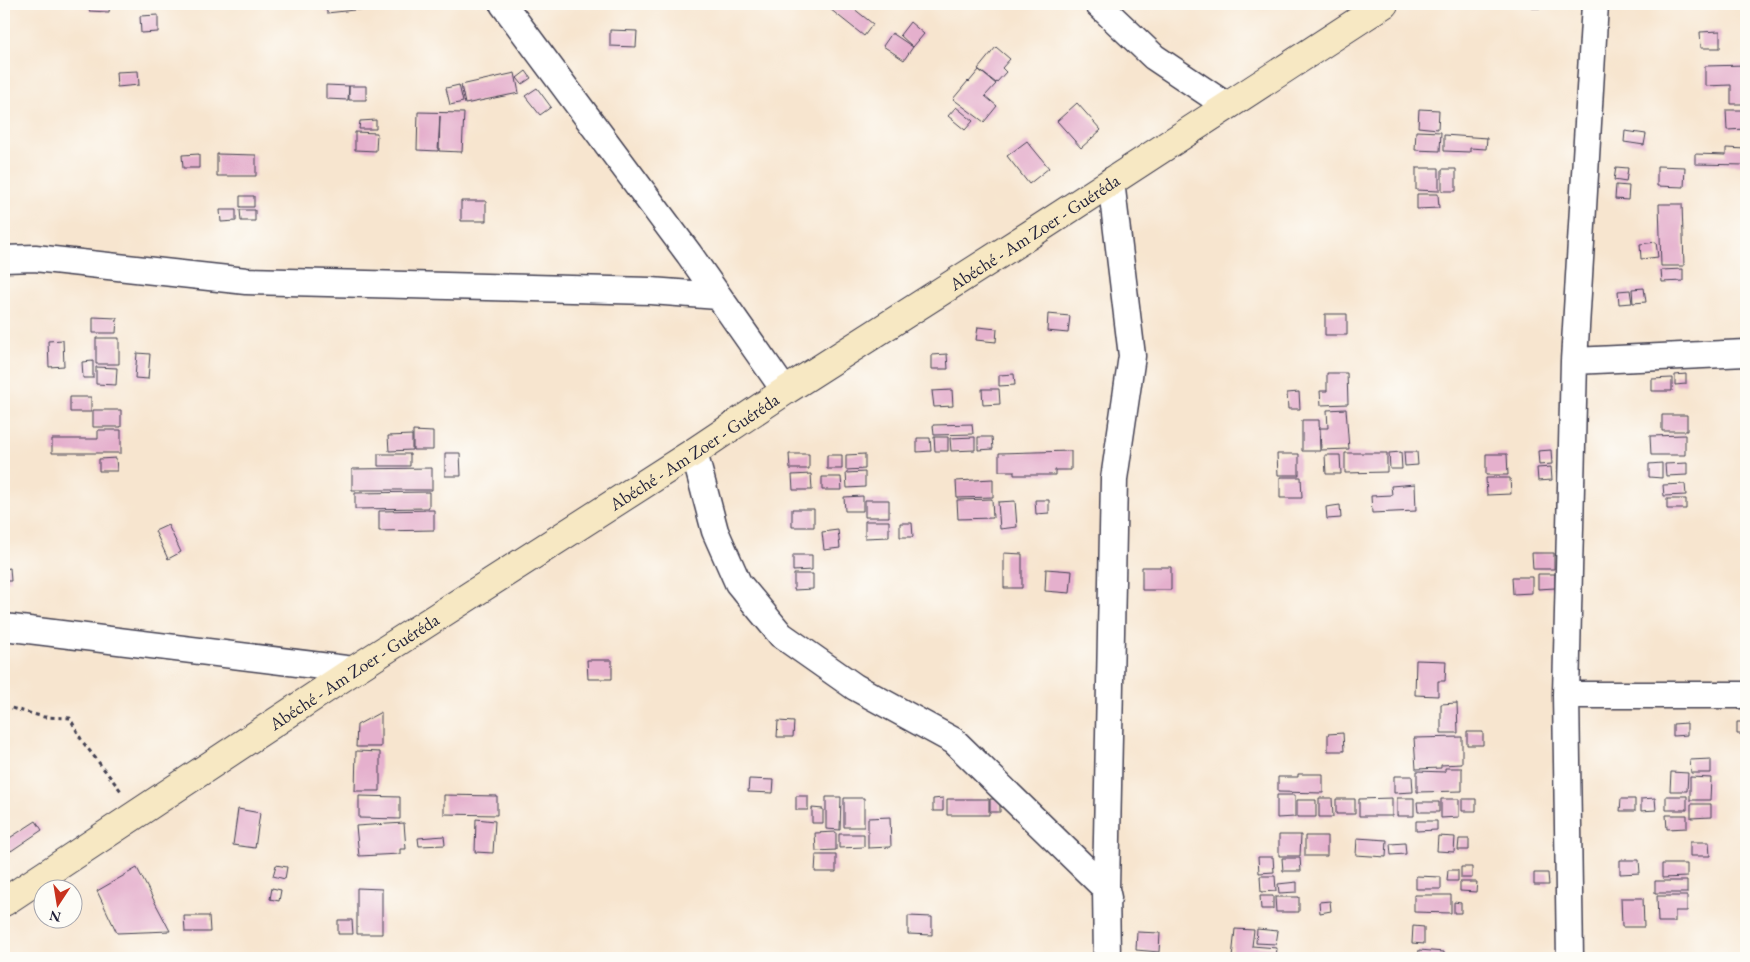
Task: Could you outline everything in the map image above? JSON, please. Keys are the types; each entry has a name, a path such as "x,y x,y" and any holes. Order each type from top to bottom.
{"main road":[{"name":"Abéché - Am Zoer - Guéréda","path":"4,902 354,670 694,452 785,391 1384,4"}],"street":[{"path":"503,4 718,296 785,391"},
{"path":"1098,4 1103,11 1154,57 1227,106"},
{"path":"1570,958 1566,695 1574,361 1595,4"},
{"path":"1107,958 1106,889 1114,479 1132,356 1111,181"},
{"path":"4,259 35,258 246,281 651,291 718,296"},
{"path":"1574,361 1746,353"},
{"path":"694,452 715,531 738,583 781,635 855,687 954,741 1106,889 1118,958"},
{"path":"4,627 354,670"},
{"path":"1566,695 1746,695"}],"path":[{"path":"4,706 44,717 70,718 82,741 138,813"}],"building":[{"path":"90,4 110,4 109,12 89,11"},
{"path":"326,4 353,4 354,10 327,13"},
{"path":"355,4 368,4 369,9 356,10"},
{"path":"834,4 848,4 873,24 864,36 830,9"},
{"path":"1532,4 1557,4 1557,8 1532,8"},
{"path":"158,15 158,32 141,33 140,16"},
{"path":"910,22 924,34 913,47 900,35"},
{"path":"610,30 637,31 636,47 610,46"},
{"path":"1720,31 1720,48 1701,48 1700,32"},
{"path":"892,33 913,47 904,60 883,46"},
{"path":"996,47 1010,59 1002,68 1006,72 996,83 978,69"},
{"path":"1746,65 1746,104 1731,104 1731,85 1705,86 1705,66"},
{"path":"979,70 996,84 985,96 997,106 984,122 953,99"},
{"path":"138,71 139,85 117,87 116,72"},
{"path":"526,71 531,78 522,84 517,78"},
{"path":"515,73 519,93 465,104 461,85"},
{"path":"326,85 349,86 348,100 326,99"},
{"path":"459,85 463,102 450,105 446,88"},
{"path":"349,86 366,86 366,100 349,100"},
{"path":"537,88 551,107 540,115 525,96"},
{"path":"1077,103 1101,130 1081,148 1057,121"},
{"path":"956,107 973,121 965,130 948,116"},
{"path":"1419,109 1439,110 1438,129 1418,127"},
{"path":"1726,110 1746,110 1746,129 1727,130"},
{"path":"418,112 464,113 462,152 439,151 440,116 438,151 417,150"},
{"path":"376,120 376,129 359,129 360,121"},
{"path":"1416,131 1441,132 1440,151 1415,150"},
{"path":"1625,131 1646,134 1644,145 1624,142"},
{"path":"355,132 377,133 376,151 355,150"},
{"path":"1444,135 1487,138 1486,149 1470,148 1470,152 1444,151"},
{"path":"1027,141 1049,168 1029,184 1007,156"},
{"path":"1726,148 1746,149 1746,165 1695,164 1695,154 1726,155"},
{"path":"199,154 199,168 183,168 182,155"},
{"path":"217,154 256,155 256,176 217,176"},
{"path":"1657,166 1685,167 1684,187 1657,186"},
{"path":"1616,167 1628,168 1626,182 1614,180"},
{"path":"1416,168 1439,168 1439,191 1416,190"},
{"path":"1442,169 1456,169 1456,191 1442,191"},
{"path":"1616,185 1629,186 1628,200 1615,199"},
{"path":"1417,194 1438,194 1439,208 1417,209"},
{"path":"240,196 254,196 254,207 240,207"},
{"path":"461,201 486,201 486,221 461,221"},
{"path":"1659,204 1682,204 1684,266 1661,266"},
{"path":"220,210 236,210 236,221 221,222"},
{"path":"240,210 255,210 255,221 241,221"},
{"path":"1656,242 1658,257 1641,259 1640,244"},
{"path":"1683,269 1683,281 1662,282 1661,270"},
{"path":"1644,288 1646,302 1633,303 1632,289"},
{"path":"1630,290 1632,303 1619,304 1618,291"},
{"path":"1048,314 1070,316 1068,333 1047,331"},
{"path":"1325,314 1347,314 1347,335 1325,335"},
{"path":"93,317 117,318 116,333 93,333"},
{"path":"978,327 997,329 996,342 976,340"},
{"path":"96,338 119,338 119,364 96,364"},
{"path":"63,340 64,366 49,367 48,341"},
{"path":"137,353 150,354 148,379 135,378"},
{"path":"947,354 948,369 932,369 932,355"},
{"path":"93,361 93,378 83,378 82,362"},
{"path":"96,367 117,368 116,385 96,384"},
{"path":"1327,373 1347,373 1348,404 1321,405 1320,391 1327,391"},
{"path":"1014,374 1015,385 999,386 999,375"},
{"path":"1686,374 1686,384 1675,385 1675,375"},
{"path":"1672,378 1672,391 1652,391 1652,379"},
{"path":"982,389 999,389 1000,404 983,405"},
{"path":"952,390 953,406 934,407 932,391"},
{"path":"1299,392 1300,409 1288,409 1287,393"},
{"path":"70,397 91,397 91,412 70,412"},
{"path":"1346,409 1349,449 1321,450 1320,428 1328,428 1327,410"},
{"path":"93,410 121,410 121,427 93,427"},
{"path":"1662,415 1687,415 1687,431 1662,431"},
{"path":"1302,420 1319,420 1320,451 1302,451"},
{"path":"972,424 973,434 934,435 933,425"},
{"path":"98,430 121,430 121,453 52,453 52,439 98,439"},
{"path":"413,431 433,432 433,450 413,450"},
{"path":"412,435 412,450 389,451 388,436"},
{"path":"1685,435 1685,455 1651,455 1650,436"},
{"path":"934,437 948,437 948,451 935,451"},
{"path":"975,437 975,450 951,451 950,438"},
{"path":"978,437 992,437 993,449 978,450"},
{"path":"917,438 930,438 931,451 917,452"},
{"path":"1551,450 1552,464 1539,465 1538,451"},
{"path":"1071,451 1071,470 1055,470 1055,475 1014,475 1014,471 999,471 999,453"},
{"path":"1401,452 1402,469 1390,469 1389,453"},
{"path":"1404,452 1417,452 1418,465 1405,466"},
{"path":"445,453 460,453 461,476 445,476"},
{"path":"1345,453 1387,453 1387,472 1345,473"},
{"path":"378,454 410,454 410,466 378,466"},
{"path":"789,454 809,454 809,469 790,469"},
{"path":"865,454 865,469 846,470 846,455"},
{"path":"1277,454 1299,454 1299,475 1278,475"},
{"path":"1486,454 1507,454 1508,475 1486,475"},
{"path":"827,455 842,455 842,469 827,469"},
{"path":"1325,455 1340,455 1341,474 1326,474"},
{"path":"116,458 117,471 99,471 99,459"},
{"path":"1662,463 1662,478 1649,477 1649,464"},
{"path":"1687,463 1687,475 1666,476 1665,464"},
{"path":"1551,467 1552,480 1538,481 1537,468"},
{"path":"432,468 432,490 352,490 352,469"},
{"path":"865,472 865,487 847,488 846,473"},
{"path":"811,474 812,490 793,490 792,475"},
{"path":"822,477 841,477 842,490 822,490"},
{"path":"1280,477 1301,477 1302,498 1280,498"},
{"path":"1486,478 1510,478 1511,494 1487,495"},
{"path":"993,479 993,497 957,498 956,481"},
{"path":"1415,484 1416,511 1372,513 1371,496 1392,495 1391,486"},
{"path":"1685,484 1686,495 1664,496 1663,485"},
{"path":"429,492 429,508 355,509 355,493"},
{"path":"863,496 863,511 845,511 844,497"},
{"path":"992,499 993,518 958,519 957,500"},
{"path":"1667,499 1686,499 1686,509 1667,509"},
{"path":"865,500 889,500 889,517 865,517"},
{"path":"1035,500 1049,500 1049,513 1036,514"},
{"path":"1015,501 1017,527 1000,529 998,502"},
{"path":"1340,505 1341,518 1327,519 1326,507"},
{"path":"792,509 814,509 814,527 792,527"},
{"path":"434,510 434,530 379,531 379,511"},
{"path":"865,521 889,521 889,537 865,538"},
{"path":"900,523 912,523 913,537 900,537"},
{"path":"168,525 181,552 168,559 155,531"},
{"path":"838,530 840,548 824,550 822,532"},
{"path":"1004,553 1022,554 1022,588 1004,588"},
{"path":"1532,553 1554,553 1554,569 1533,569"},
{"path":"793,555 812,555 812,570 793,571"},
{"path":"1142,567 1171,567 1171,590 1142,590"},
{"path":"10,568 11,581 4,581 4,569"},
{"path":"1046,569 1072,571 1070,593 1045,591"},
{"path":"794,574 813,574 813,589 794,590"},
{"path":"1538,574 1555,574 1555,588 1538,589"},
{"path":"1512,577 1532,577 1532,593 1513,594"},
{"path":"587,660 612,660 612,679 588,679"},
{"path":"1416,660 1446,661 1445,681 1438,681 1438,696 1415,695"},
{"path":"1457,703 1458,733 1441,733 1441,704"},
{"path":"381,712 381,747 356,747 357,725"},
{"path":"778,721 794,722 793,737 777,737"},
{"path":"1737,722 1746,722 1746,734 1737,734"},
{"path":"1687,723 1687,735 1673,736 1673,724"},
{"path":"1467,732 1483,732 1483,745 1467,745"},
{"path":"1343,733 1344,751 1328,751 1328,734"},
{"path":"1462,737 1462,764 1441,765 1441,768 1416,769 1414,738"},
{"path":"356,751 380,752 380,791 355,791"},
{"path":"1711,759 1711,773 1691,773 1690,760"},
{"path":"1445,768 1462,768 1462,791 1417,792 1417,771 1445,772"},
{"path":"1671,772 1688,773 1687,791 1670,791"},
{"path":"1298,774 1323,774 1323,793 1278,792 1278,777 1298,777"},
{"path":"1394,776 1412,776 1413,792 1394,793"},
{"path":"1690,777 1711,778 1710,800 1690,800"},
{"path":"749,779 774,780 773,793 748,792"},
{"path":"444,795 497,796 497,815 444,814"},
{"path":"1277,795 1295,795 1295,817 1277,818"},
{"path":"359,796 400,797 400,819 359,818"},
{"path":"796,796 808,796 808,810 796,810"},
{"path":"1666,796 1687,796 1687,810 1666,810"},
{"path":"826,797 841,797 840,830 826,829"},
{"path":"844,798 864,798 864,827 844,827"},
{"path":"943,798 943,811 933,811 933,799"},
{"path":"1319,798 1332,798 1333,817 1319,817"},
{"path":"1392,798 1392,816 1359,816 1359,799"},
{"path":"1397,798 1414,798 1414,816 1397,816"},
{"path":"1655,798 1656,810 1641,811 1641,799"},
{"path":"947,799 989,799 989,815 947,815"},
{"path":"990,799 1000,799 1000,812 990,812"},
{"path":"1336,799 1355,799 1355,814 1336,814"},
{"path":"1441,799 1459,799 1459,817 1441,818"},
{"path":"1462,799 1476,799 1476,811 1462,811"},
{"path":"1621,799 1635,799 1635,811 1620,811"},
{"path":"1297,800 1316,800 1316,817 1297,817"},
{"path":"1417,802 1439,802 1439,812 1418,812"},
{"path":"1691,804 1711,804 1711,817 1691,818"},
{"path":"812,808 823,809 823,823 812,823"},
{"path":"238,809 260,813 255,848 233,845"},
{"path":"1666,815 1687,815 1687,828 1667,829"},
{"path":"890,817 891,847 868,848 868,818"},
{"path":"476,819 495,821 493,853 475,852"},
{"path":"36,821 42,830 11,851 5,841"},
{"path":"1416,821 1437,821 1437,830 1416,831"},
{"path":"404,823 406,849 400,849 400,854 359,856 356,826"},
{"path":"836,832 836,850 816,851 815,833"},
{"path":"839,834 864,834 864,847 839,848"},
{"path":"1279,835 1301,835 1300,856 1279,856"},
{"path":"444,836 445,845 419,846 418,838"},
{"path":"1305,836 1327,836 1327,856 1305,856"},
{"path":"1438,836 1455,837 1454,852 1437,851"},
{"path":"1357,838 1387,840 1386,857 1356,855"},
{"path":"1459,839 1469,839 1469,850 1458,850"},
{"path":"1690,842 1709,842 1710,856 1690,856"},
{"path":"1405,843 1406,854 1391,855 1390,844"},
{"path":"816,855 836,855 836,872 815,872"},
{"path":"1258,857 1273,857 1274,872 1259,873"},
{"path":"1282,858 1300,858 1301,871 1283,871"},
{"path":"1620,860 1639,860 1640,873 1620,874"},
{"path":"1662,864 1687,864 1687,877 1662,878"},
{"path":"276,865 287,867 285,879 273,876"},
{"path":"1461,867 1472,867 1472,878 1461,878"},
{"path":"137,868 170,931 117,933 97,891"},
{"path":"1448,870 1458,870 1458,881 1447,881"},
{"path":"1534,873 1548,873 1549,885 1534,885"},
{"path":"1260,876 1275,876 1276,891 1261,892"},
{"path":"1416,876 1441,877 1441,889 1416,889"},
{"path":"1655,881 1687,881 1687,893 1655,893"},
{"path":"1297,882 1297,892 1279,893 1278,884"},
{"path":"1460,882 1477,882 1476,892 1460,891"},
{"path":"272,888 281,890 279,901 270,899"},
{"path":"357,888 382,889 382,934 357,934"},
{"path":"1414,895 1451,895 1451,913 1414,912"},
{"path":"1260,896 1273,896 1273,909 1261,909"},
{"path":"1657,896 1687,896 1687,911 1675,911 1675,922 1658,922"},
{"path":"1275,897 1299,897 1299,912 1276,912"},
{"path":"1621,898 1643,898 1644,927 1622,927"},
{"path":"1330,901 1331,911 1320,913 1319,902"},
{"path":"1454,902 1461,903 1461,913 1454,913"},
{"path":"184,916 209,916 210,932 185,932"},
{"path":"908,916 932,917 932,935 908,934"},
{"path":"338,920 352,920 353,934 338,934"},
{"path":"1413,926 1424,927 1424,944 1412,943"},
{"path":"1235,929 1254,930 1252,946 1277,948 1276,958 1232,958"},
{"path":"1257,929 1278,931 1276,944 1256,943"},
{"path":"1137,932 1160,933 1159,952 1136,950"},
{"path":"1419,950 1444,952 1444,958 1418,958"}]}
